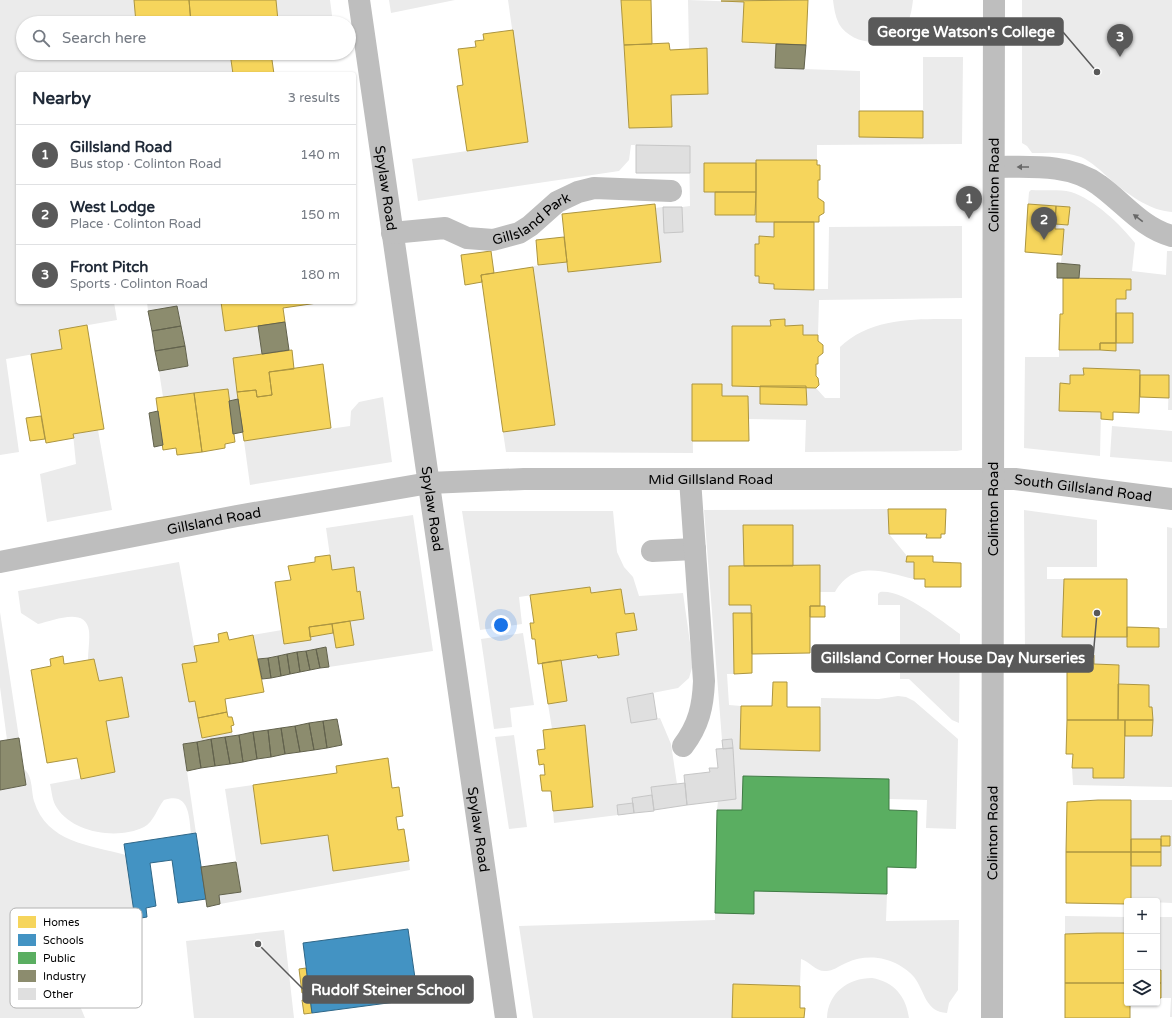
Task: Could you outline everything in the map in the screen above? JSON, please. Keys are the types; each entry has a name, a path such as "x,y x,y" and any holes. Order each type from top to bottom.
{"street":[{"name":"Spylaw Road","path":"359,0 506,1018"},
{"name":"Colinton Road","path":"992,1018 994,0"},
{"path":"994,167 1048,168 1079,174 1099,184 1140,220 1160,232 1172,236"},
{"name":"Gillsland Park","path":"392,233 445,228 467,238 493,240 519,233 530,226 557,202 578,192 594,188 671,191"},
{"name":"Mid Gillsland Road","path":"429,484 524,479 993,480"},
{"path":"683,746 696,726 703,706 704,697 690,479"},
{"name":"South Gillsland Road","path":"993,480 1015,479 1172,499"},
{"name":"Gillsland Road","path":"0,562 237,516 429,484"},
{"path":"652,551 695,549"}],"shaded area":[{"path":"0,0 134,0 135,16 16,16 16,60 231,60 233,72 16,72 16,304 114,304 117,320 60,330 62,349 6,359 19,452 0,455"},
{"path":"276,0 330,0 332,16 278,16"},
{"path":"389,0 455,0 391,13"},
{"path":"508,0 621,0 629,128 672,127 671,95 708,94 707,48 689,49 688,0 744,2 742,42 776,44 775,68 860,71 860,137 923,138 923,57 963,57 962,144 817,145 817,160 756,160 756,163 704,163 705,192 715,192 715,215 755,215 756,222 774,222 774,237 760,236 759,283 774,284 774,289 828,289 829,227 962,226 962,298 819,300 818,335 803,335 803,326 785,326 785,319 771,320 771,326 732,386 760,386 761,404 806,405 807,388 816,388 825,398 840,398 840,347 853,337 867,330 898,321 962,319 962,450 805,452 806,420 748,419 748,396 722,396 722,384 692,384 693,453 506,452 503,432 555,425 533,266 567,262 568,272 661,262 655,208 663,207 683,232 682,207 690,206 689,146 631,145 629,160 619,171 418,201 412,159 528,142"},
{"path":"833,0 913,0 907,24 901,32 892,38 873,42 863,41 845,32 839,24"},
{"path":"1022,0 1172,0 1172,212 1147,205 1123,190 1093,164 1081,157 1063,153 1032,153 1027,146 1022,143"},
{"path":"1031,190 1071,192 1080,195 1098,206 1122,228 1135,243 1132,271 1166,275 1167,251 1172,251 1172,410 1168,410 1169,375 1140,375 1140,370 1084,368 1084,375 1070,375 1070,384 1060,384 1059,411 1101,412 1100,456 1024,448 1025,357 1059,357 1059,350 1115,351 1116,343 1133,343 1133,313 1116,313 1116,299 1126,299 1126,290 1131,290 1131,279 1079,278 1080,265 1061,263 1064,229 1055,229 1055,224 1068,225 1070,207 1028,204 1029,192"},
{"path":"147,304 221,304 225,331 258,326 262,354 233,358 238,399 229,401 227,389 163,397 159,371 187,366 177,306 148,311"},
{"path":"383,397 392,462 250,485 244,441 350,426 351,411 359,402"},
{"path":"1112,426 1172,431 1172,462 1110,457"},
{"path":"98,430 112,510 47,522 40,474 76,464 73,434"},
{"path":"888,509 889,534 907,556 906,562 914,562 914,579 892,573 870,570 851,575 835,592 820,592 820,566 793,566 743,525 744,566 729,605 751,605 752,613 733,613 734,674 727,674 729,705 741,706 740,749 819,751 821,698 879,699 898,696 906,697 914,701 958,739 956,829 926,828 927,800 889,799 889,779 743,776 742,810 717,810 718,801 736,798 732,739 722,740 704,510"},
{"path":"1024,510 1097,520 1097,567 1047,567 1047,579 1064,579 1062,637 1127,637 1127,647 1159,647 1159,628 1167,628 1167,527 1172,528 1172,787 1073,785 1072,768 1093,768 1093,778 1124,778 1125,736 1152,736 1152,707 1149,707 1149,685 1118,684 1119,665 1094,664 1094,655 1025,654"},
{"path":"462,511 613,511 617,552 624,567 633,577 639,596 683,593 692,657 692,668 689,678 678,688 627,698 631,723 660,718 671,744 677,784 651,787 652,795 632,798 633,803 617,805 618,815 554,823 553,811 593,806 585,725 552,729 548,704 567,701 561,660 597,655 598,658 619,655 616,633 636,630 634,613 625,614 621,589 591,593 590,587 519,597 522,624 480,630"},
{"path":"413,515 433,651 329,667 326,647 258,659 253,635 282,630 284,644 333,633 336,648 354,645 350,621 364,619 360,591 357,592 354,567 332,570 326,528"},
{"path":"179,562 197,662 182,664 195,701 202,738 232,732 233,736 183,744 196,833 191,834 188,813 183,802 172,798 164,800 153,818 144,827 122,833 97,832 74,823 64,817 55,805 50,784 115,772 106,721 129,717 122,677 99,681 94,659 88,660 89,631 87,623 76,617 68,617 38,624 21,613 18,591"},
{"path":"880,592 889,592 900,595 922,607 960,634 959,723 952,720 909,679 900,679 900,605 878,605 878,594"},
{"path":"0,612 19,738 7,740 0,687"},
{"path":"523,633 534,705 510,708 512,727 494,729 481,639"},
{"path":"514,735 527,827 509,829 495,737"},
{"path":"24,769 29,776 34,801 40,815 49,826 59,834 84,845 126,855 133,908 10,908 10,1008 81,1008 85,1018 0,1018 0,790 26,785"},
{"path":"253,785 262,844 328,835 333,871 409,861 410,870 220,904 219,895 241,892 225,789"},
{"path":"1131,800 1172,800 1172,903 1160,902 1160,898 1131,898 1131,866 1161,866 1161,846 1170,846 1170,836 1161,836 1161,839 1131,839"},
{"path":"754,891 887,894 886,921 959,920 958,990 949,1003 947,1013 940,1012 930,1005 918,983 907,970 893,962 880,958 866,958 853,960 829,971 819,970 801,959 800,986 733,984 732,1018 533,1018 519,926 715,920 715,913 754,913"},
{"path":"1065,916 1124,917 1124,933 1065,934"},
{"path":"1160,917 1172,917 1172,1017 1170,1017 1171,998 1161,998"},
{"path":"284,930 294,1018 194,1018 186,941"},
{"path":"872,978 887,983 898,991 905,1003 909,1018 827,1018 828,1009 835,994 847,984"}],"building: Homes":[{"path":"134,0 189,0 190,16 135,16"},
{"path":"189,0 276,0 278,16 190,16"},
{"path":"621,0 651,0 652,44 624,45"},
{"path":"808,0 806,45 742,42 744,2 721,1"},
{"path":"513,30 528,142 467,151 457,86 463,85 458,49 476,47 475,41 484,40 483,34"},
{"path":"669,43 670,50 707,48 708,94 671,95 672,127 629,128 624,45"},
{"path":"231,60 272,60 274,72 233,72"},
{"path":"859,111 923,111 923,138 859,137"},
{"path":"756,160 817,160 817,165 820,165 818,198 824,202 824,213 819,216 819,222 756,222"},
{"path":"704,163 756,163 756,192 704,192"},
{"path":"715,192 756,192 755,215 715,215"},
{"path":"655,204 661,262 568,272 562,214"},
{"path":"1028,204 1056,206 1055,229 1064,229 1062,255 1025,252"},
{"path":"1056,206 1070,207 1068,225 1055,224"},
{"path":"774,222 814,222 814,290 774,289 774,284 759,283 759,276 755,276 755,244 759,244 759,236 774,237"},
{"path":"564,237 567,262 538,265 536,240"},
{"path":"491,251 494,273 481,275 482,282 465,285 461,255"},
{"path":"533,267 555,425 503,432 481,275"},
{"path":"1063,278 1131,279 1131,290 1126,290 1126,299 1116,299 1116,343 1100,343 1100,350 1059,350 1060,314 1063,314"},
{"path":"221,304 310,304 283,308 285,322 225,331"},
{"path":"1116,313 1133,313 1133,343 1116,343"},
{"path":"785,319 785,326 803,325 803,335 818,335 818,341 823,345 823,353 818,357 818,364 816,364 816,376 818,378 819,385 816,388 732,386 732,326 771,326 770,320"},
{"path":"87,325 104,429 73,434 74,438 46,443 31,354 62,349 59,330"},
{"path":"1100,343 1116,343 1116,351 1100,350"},
{"path":"292,350 294,369 269,372 272,395 257,397 256,390 237,392 233,358"},
{"path":"323,364 331,428 244,441 237,392 256,390 257,397 272,395 269,372"},
{"path":"1083,368 1140,370 1139,413 1113,412 1113,420 1101,419 1101,412 1059,411 1060,383 1070,384 1070,375 1084,375"},
{"path":"1140,375 1169,375 1169,398 1140,397"},
{"path":"692,384 722,384 722,396 748,396 749,441 692,441"},
{"path":"760,386 806,386 807,405 760,404"},
{"path":"228,389 235,442 225,444 225,448 202,452 194,393"},
{"path":"194,393 202,452 177,455 176,448 163,450 156,398"},
{"path":"41,416 45,439 30,441 26,418"},
{"path":"888,509 946,509 945,534 941,534 941,538 926,538 927,534 889,534"},
{"path":"743,525 793,525 793,566 744,566"},
{"path":"330,555 332,570 354,567 357,592 360,591 364,619 309,627 311,640 284,644 275,582 291,580 288,566 315,562 315,557"},
{"path":"907,556 933,556 933,562 961,563 961,587 925,587 925,579 914,579 914,562 906,562"},
{"path":"820,565 820,606 810,606 810,653 752,654 751,605 729,605 729,566"},
{"path":"1064,579 1127,579 1127,637 1062,637"},
{"path":"590,587 591,593 621,589 625,614 634,613 637,630 616,633 619,655 598,658 597,655 538,664 535,639 532,639 530,623 534,623 530,595"},
{"path":"810,606 825,606 825,617 810,617"},
{"path":"733,613 752,613 752,673 734,674"},
{"path":"350,621 354,645 336,648 332,624"},
{"path":"332,624 333,633 310,637 309,627"},
{"path":"1127,627 1159,628 1159,647 1127,647"},
{"path":"227,632 229,640 253,635 264,692 225,699 227,712 198,718 195,701 189,702 182,664 197,662 194,646 219,642 218,634"},
{"path":"1067,655 1094,655 1094,664 1119,665 1118,720 1067,720"},
{"path":"63,656 64,664 94,659 99,681 122,677 129,717 106,721 115,772 81,779 77,758 47,763 31,670 51,666 50,659"},
{"path":"561,660 567,701 548,704 542,663"},
{"path":"773,682 787,682 787,707 820,707 820,751 740,749 741,706 772,706"},
{"path":"1118,684 1149,685 1149,707 1152,707 1153,720 1118,720"},
{"path":"227,712 228,717 232,717 234,725 231,726 232,732 202,738 198,718"},
{"path":"1067,720 1125,720 1124,778 1093,778 1093,768 1072,768 1073,754 1066,754"},
{"path":"1125,720 1153,720 1152,736 1125,736"},
{"path":"585,725 593,807 553,811 551,791 542,791 540,775 545,775 544,764 539,765 537,750 545,749 543,730"},
{"path":"388,758 392,788 399,787 403,816 396,817 398,830 404,829 409,861 333,871 328,835 261,844 253,785 337,773 336,766"},
{"path":"1131,800 1131,852 1066,852 1067,802"},
{"path":"1161,836 1170,836 1170,846 1161,846"},
{"path":"1131,839 1161,839 1161,852 1131,852"},
{"path":"1066,852 1131,852 1131,898 1124,898 1124,904 1066,903"},
{"path":"1131,852 1161,852 1161,866 1131,866"},
{"path":"1124,933 1124,983 1065,983 1065,934"},
{"path":"306,968 309,992 302,993 299,969"},
{"path":"1160,970 1161,970 1160,983"},
{"path":"1065,983 1124,983 1124,1006 1130,1006 1130,1018 1065,1018"},
{"path":"1160,983 1161,983 1160,998"},
{"path":"733,984 800,986 800,1008 805,1008 804,1018 732,1018"},
{"path":"302,1000 310,1000 312,1013 304,1014"}],"building: Schools":[{"path":"196,833 206,899 178,903 172,860 150,863 156,906 146,908 147,917 142,918 142,908 133,908 124,844"},
{"path":"408,929 418,999 312,1013 303,943"}],"building: Public":[{"path":"743,776 889,779 889,810 917,811 916,868 887,867 887,894 754,891 754,914 715,913 717,810 742,810"}],"building: Industry":[{"path":"776,44 806,45 804,69 775,68"},
{"path":"1057,263 1080,265 1079,278 1057,278"},
{"path":"177,306 181,326 152,331 148,311"},
{"path":"285,322 289,350 262,354 258,326"},
{"path":"181,326 185,346 155,351 152,331"},
{"path":"185,346 188,366 159,371 155,351"},
{"path":"238,399 243,432 233,434 229,401"},
{"path":"158,411 163,445 154,447 149,413"},
{"path":"326,647 329,667 320,668 316,649"},
{"path":"316,649 320,668 310,670 306,651"},
{"path":"306,651 310,670 300,672 297,652"},
{"path":"297,652 300,672 290,674 287,654"},
{"path":"287,654 290,674 281,676 278,656"},
{"path":"278,656 281,676 271,678 268,658"},
{"path":"268,658 271,678 262,679 258,659"},
{"path":"337,719 342,745 327,748 323,721"},
{"path":"323,721 327,748 314,750 309,723"},
{"path":"309,723 314,750 300,752 295,726"},
{"path":"295,726 300,752 285,754 281,728"},
{"path":"281,728 285,754 271,757 268,730"},
{"path":"268,730 271,757 257,759 253,732"},
{"path":"253,732 257,759 243,762 239,735"},
{"path":"239,735 243,762 230,764 225,737"},
{"path":"225,737 230,764 215,766 211,739"},
{"path":"19,738 26,785 0,790 0,741"},
{"path":"211,739 215,766 201,768 197,742"},
{"path":"197,742 201,768 187,771 183,744"},
{"path":"236,862 241,892 219,895 220,904 207,907 201,867"}],"building: Other":[{"path":"636,145 690,146 690,173 636,173"},
{"path":"663,207 682,207 683,232 664,233"},
{"path":"653,693 657,719 631,723 627,698"},
{"path":"732,739 733,748 723,749 722,740"},
{"path":"733,748 736,799 687,805 684,775 710,772 709,768 718,768 716,749"},
{"path":"685,783 687,805 654,810 651,787"},
{"path":"652,795 654,811 634,813 632,798"},
{"path":"633,803 634,813 618,815 617,805"}],"place":[{"name":"Front Pitch","path":"1120,57"},
{"name":"George Watson's College","path":"1097,72"},
{"name":"Gillsland Road","path":"969,219"},
{"name":"West Lodge","path":"1044,240"},
{"name":"Gillsland Corner House Day Nurseries","path":"1097,613"},
{"name":"Rudolf Steiner School","path":"258,944"}]}
